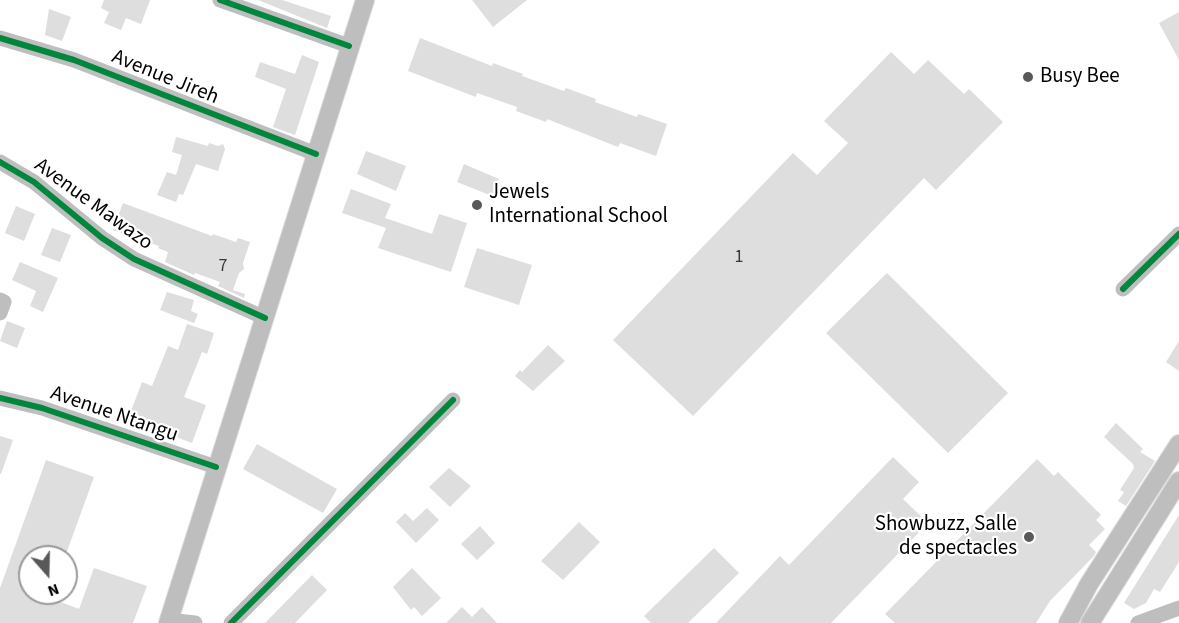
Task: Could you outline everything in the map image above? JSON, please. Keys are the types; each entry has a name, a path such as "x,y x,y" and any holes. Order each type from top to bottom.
{"main road":[{"path":"168,622 365,0"},
{"path":"1068,623 1089,584 1179,444"},
{"path":"1090,623 1179,481"}],"street":[{"path":"220,0 349,46"},
{"name":"Avenue Jireh","path":"0,38 74,60 316,154"},
{"name":"Avenue Mawazo","path":"0,162 34,182 102,238 134,259 265,318"},
{"path":"1123,289 1179,234"},
{"path":"0,300 4,302 0,313"},
{"name":"Avenue Ntangu","path":"0,398 42,408 216,467"},
{"path":"231,623 453,400"},
{"path":"1138,623 1179,608"},
{"path":"168,622 195,623"}],"building":[{"path":"104,0 150,0 141,24 126,18 121,30 104,23 109,12 101,8"},
{"path":"258,0 282,0 331,16 327,28"},
{"path":"472,0 527,0 493,27"},
{"path":"49,9 71,17 62,41 45,35"},
{"path":"1179,12 1179,60 1159,23"},
{"path":"420,38 564,91 566,88 596,99 595,102 637,117 638,114 667,124 656,156 620,143 618,147 547,119 546,122 516,111 517,107 477,93 476,97 408,71"},
{"path":"891,52 914,74 928,60 964,94 969,89 1003,122 936,190 924,178 693,416 613,340 793,153 817,175 848,143 824,121"},
{"path":"302,55 319,62 295,135 273,127 286,89 255,77 260,62 295,74"},
{"path":"176,137 208,146 209,143 218,146 223,144 225,149 218,171 196,164 183,195 179,194 176,202 157,195 167,172 176,175 182,155 172,152"},
{"path":"366,151 406,166 396,191 357,174"},
{"path":"464,164 499,179 492,196 457,182"},
{"path":"351,189 391,204 385,218 432,234 439,214 467,223 451,272 378,248 386,228 342,213"},
{"path":"123,203 212,236 213,234 236,242 238,238 250,242 243,263 244,269 239,273 233,290 245,294 244,298 218,286 220,282 195,273 194,275 165,262 168,252 158,248 159,246 113,230"},
{"path":"16,206 35,214 24,241 5,233"},
{"path":"52,228 71,235 60,262 41,255"},
{"path":"477,248 532,265 519,305 464,287"},
{"path":"20,262 58,278 43,312 30,306 36,291 12,280"},
{"path":"887,273 1008,393 948,453 826,333"},
{"path":"167,292 194,300 191,311 198,314 194,323 160,310"},
{"path":"7,321 25,328 17,348 0,341"},
{"path":"187,324 214,333 207,354 202,352 184,397 206,405 192,443 128,419 142,382 152,386 168,346 178,350"},
{"path":"1179,341 1179,371 1166,362"},
{"path":"548,345 565,361 533,391 515,376 520,370 522,372"},
{"path":"1116,423 1143,449 1140,452 1155,461 1126,506 1118,501 1124,492 1120,490 1134,468 1133,464 1104,437"},
{"path":"0,436 13,440 1,474 0,474"},
{"path":"257,444 337,489 323,513 243,469"},
{"path":"893,457 919,482 903,499 928,523 831,623 716,623 780,556 789,565"},
{"name":"Showbuzz, Salle de spectacles","path":"1037,459 1054,476 1058,472 1101,515 1096,520 1105,529 1089,545 1096,552 1094,556 1050,601 1036,623 895,623 885,614"},
{"path":"46,460 94,477 69,545 18,545 18,605 68,605 79,609 94,568 147,586 133,623 0,623 0,588"},
{"path":"449,468 471,486 450,507 429,487"},
{"path":"427,508 439,520 416,543 396,522 405,513 413,521"},
{"path":"1179,515 1179,562 1160,592 1154,589 1146,603 1134,609 1124,603"},
{"path":"579,522 600,542 563,580 541,561"},
{"path":"480,526 495,543 477,560 461,544"},
{"path":"714,548 739,573 688,623 651,623 644,616"},
{"path":"412,568 441,598 422,616 414,607 411,610 393,587"},
{"path":"312,575 327,590 295,623 265,623"},
{"path":"462,607 472,617 482,607 497,623 446,623"}],"cycle path":[{"path":"220,0 349,46"},
{"path":"0,38 74,60 316,154"},
{"path":"0,162 34,182 102,238 134,259 265,318"},
{"path":"1123,289 1179,234"},
{"path":"0,398 42,408 216,467"},
{"path":"231,623 453,400"}],"place":[{"name":"Busy Bee","path":"1028,77"},
{"name":"Jewels International School","path":"477,205"},
{"name":"Showbuzz, Salle de spectacles","path":"1029,537"}]}
